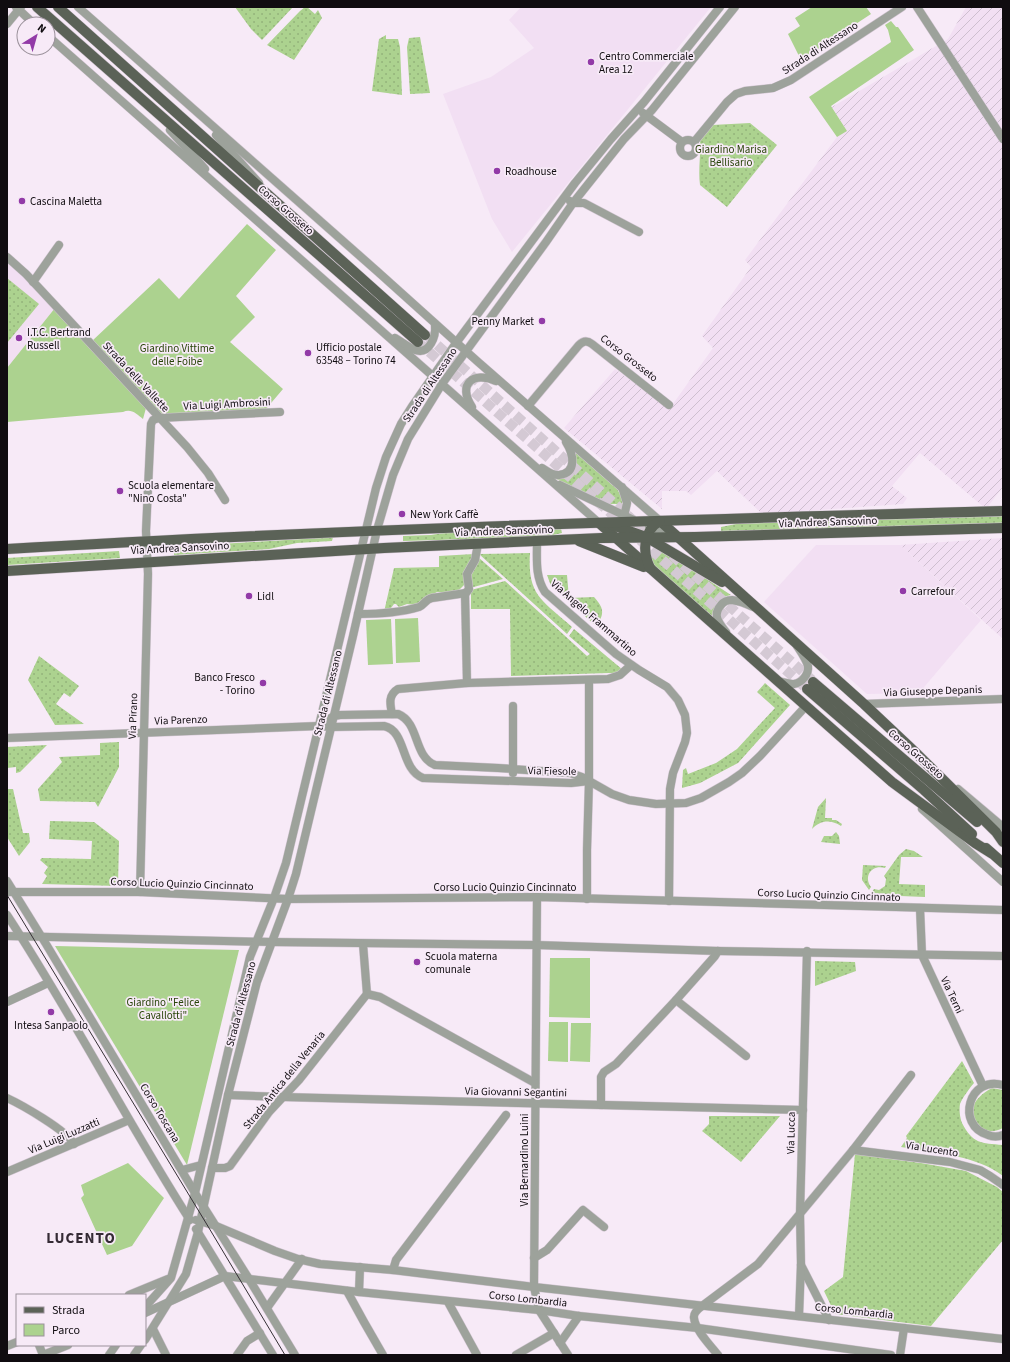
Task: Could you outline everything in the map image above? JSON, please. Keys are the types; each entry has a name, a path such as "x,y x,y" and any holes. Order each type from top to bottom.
{"main road":[{"name":"Corso Grosseto","path":"37,7 421,338 268,194 58,7"},
{"name":"Via Andrea Sansovino","path":"7,550 146,541 377,530 1003,511"},
{"name":"Corso Grosseto","path":"660,521 864,704 996,832 1003,843"},
{"path":"651,570 646,555 646,537 652,528 660,521"},
{"path":"623,522 742,594"},
{"name":"Corso Grosseto","path":"598,523 892,782 991,853"},
{"name":"Via Andrea Sansovino","path":"7,571 373,548 646,537 679,538 1003,528"},
{"path":"576,540 651,570"},
{"name":"Corso Grosseto","path":"1003,843 810,685 1003,863"}],"street":[{"name":"Corso Grosseto","path":"78,7 203,119 361,256 456,343 558,433 622,486 660,521"},
{"name":"Strada di Altessano","path":"171,1278 195,1193 250,957 274,898 286,863 365,531 377,484 391,446 406,415 433,376 563,198 611,139 638,109 720,7"},
{"name":"Strada di Altessano","path":"146,1339 186,1274 198,1232 228,1095 257,982 288,899 301,853 377,530 399,460 411,433 442,384 546,242 573,202 624,139 647,115 735,7"},
{"name":"Strada di Altessano","path":"638,109 682,142 680,150 683,154 688,156 692,155 696,152 694,142 733,96 745,91 777,87 791,80 902,7"},
{"path":"917,7 1003,140"},
{"path":"7,24 19,8 26,16"},
{"name":"Corso Grosseto","path":"56,43 531,462 550,481 598,523"},
{"name":"Corso Grosseto","path":"139,95 218,185"},
{"name":"Corso Grosseto","path":"203,119 232,154 253,174 268,194"},
{"path":"682,142 689,140 694,142"},
{"path":"563,198 573,202 584,203 639,232"},
{"path":"33,282 59,245"},
{"name":"Strada delle Vallette","path":"7,257 33,282 199,461 225,500"},
{"name":"Corso Grosseto","path":"380,330 419,351 432,343 436,325"},
{"name":"Corso Grosseto","path":"528,406 579,345 587,341 669,404"},
{"name":"Corso Grosseto","path":"477,415 465,394 465,389 470,382 475,378 484,377 504,385"},
{"name":"Via Luigi Ambrosini","path":"159,418 280,412"},
{"path":"146,541 150,426 153,420 159,418"},
{"name":"Corso Grosseto","path":"531,462 554,475 561,475 567,471 571,466 573,457 568,446 558,433"},
{"name":"Corso Grosseto","path":"550,481 623,522"},
{"path":"616,538 623,522 626,503 622,486"},
{"name":"Corso Grosseto","path":"637,522 679,538"},
{"name":"Via Pirano","path":"140,892 148,562 146,541"},
{"name":"Via Angelo Frammartino","path":"537,542 538,574 540,584 545,592 612,651 670,690 678,700 684,712 687,724 686,736 671,781 670,901"},
{"path":"358,614 392,613 421,606 430,598 465,593 469,589 467,574 475,560 478,544"},
{"path":"465,593 467,683"},
{"name":"Corso Grosseto","path":"735,643 717,619 716,613 718,609 723,603 730,600 758,608"},
{"name":"Corso Grosseto","path":"778,681 790,684 796,683 804,678 807,673 807,663 794,642"},
{"path":"318,726 334,716 392,714 390,698 398,689 467,683 608,679 617,677 631,665"},
{"path":"587,899 586,850 589,781 589,680"},
{"name":"Via Giuseppe Depanis","path":"864,704 1003,700"},
{"path":"513,781 514,706"},
{"path":"589,781 608,792 625,799 641,802 671,804 686,803 698,799 742,773 760,756 806,706"},
{"name":"Via Fiesole","path":"392,714 398,714 407,720 423,755 428,762 433,764 570,773 589,781"},
{"name":"Via Parenzo","path":"7,738 318,726 331,727"},
{"name":"Via Fiesole","path":"331,727 384,726 390,728 397,736 412,771 415,775 423,778 570,783 589,781"},
{"name":"Corso Grosseto","path":"917,754 1003,827"},
{"name":"Corso Grosseto","path":"892,782 1003,882"},
{"name":"Corso Toscana","path":"7,881 10,892 42,937 203,1207 295,1355"},
{"name":"Corso Lucio Quinzio Cincinnato","path":"10,892 140,892 288,899 537,898 1003,910"},
{"name":"Via Bernardino Luini","path":"537,898 534,1287 539,1310 568,1355"},
{"name":"Via Terni","path":"920,908 922,955 983,1086"},
{"path":"7,915 88,1048 129,1120 273,1355"},
{"path":"7,936 363,944 536,945 1003,956"},
{"path":"363,944 367,994 380,997 535,1083"},
{"path":"601,1105 601,1077 604,1072 616,1064 676,1000 718,950"},
{"name":"Via Lucca","path":"799,1316 801,1264 800,1214 807,952"},
{"path":"7,1002 48,983"},
{"name":"Strada Antica della Venaria","path":"212,1168 225,1168 230,1166 269,1112 299,1080 367,994"},
{"path":"676,1000 746,1056"},
{"path":"718,1355 698,1328 694,1319 694,1314 702,1306 758,1264 854,1150 911,1075"},
{"path":"1003,1085 994,1084 983,1086 976,1092 970,1102 969,1115 977,1129 984,1134 992,1136 1003,1135"},
{"name":"Via Giovanni Segantini","path":"228,1095 282,1098 803,1110"},
{"path":"7,1098 19,1103 67,1134 74,1144"},
{"path":"393,1270 396,1260 506,1115"},
{"name":"Via Luigi Luzzatti","path":"7,1172 129,1120"},
{"name":"Via Lucento","path":"854,1150 950,1162 980,1170 1003,1186"},
{"path":"182,1170 201,1165"},
{"path":"534,1258 547,1250 583,1210 604,1227"},
{"name":"Corso Lombardia","path":"189,1217 216,1226 275,1251 320,1264 393,1270 1003,1339"},
{"path":"267,1308 302,1259"},
{"path":"801,1264 829,1320"},
{"path":"358,1292 360,1267"},
{"path":"146,1313 225,1276"},
{"name":"Corso Lombardia","path":"225,1276 347,1291 539,1310 579,1316 698,1328 891,1355"},
{"path":"131,1294 171,1278"},
{"path":"168,1303 171,1278"},
{"path":"146,1306 171,1278"},
{"path":"347,1291 383,1355"},
{"path":"448,1302 477,1355"},
{"path":"560,1343 579,1316"},
{"path":"900,1355 904,1328"},
{"path":"153,1329 166,1355"},
{"path":"516,1355 554,1332"},
{"path":"236,1355 246,1341 260,1333"},
{"path":"43,1355 66,1346"},
{"path":"109,1355 115,1346"},
{"path":"134,1355 140,1346"}],"shaded area":[{"path":"521,7 711,7 512,252 492,219 443,94 491,77 534,48 509,20"},
{"path":"966,7 1003,7 1003,487 986,509 920,453 892,486 907,498 903,504 762,514 717,471 691,495 686,491 662,491 662,509 564,428 615,369 670,408 713,348 702,336 751,267 745,260 837,137 847,131 832,107 948,39"},
{"name":"I.T.C. Bertrand Russell","path":"7,260 55,308 7,368"},
{"path":"1003,538 1003,639 900,545"},
{"path":"816,545 900,545 981,620 919,693 867,694 764,602"}],"green space":[{"path":"235,7 293,7 262,40 251,29"},
{"path":"305,7 315,14 318,10 322,18 294,60 267,45"},
{"path":"812,7 866,7 871,14 801,60 788,34 800,26 795,18"},
{"path":"891,21 896,27 898,27 914,50 831,106 847,131 837,137 809,97 891,42 885,25"},
{"path":"386,35 386,39 398,39 400,47 402,95 372,91 379,39"},
{"path":"420,37 430,93 410,94 407,47 409,38"},
{"name":"Giardino Marisa Bellisario","path":"750,123 777,145 727,207 700,185 700,140 712,125"},
{"name":"Giardino Vittime delle Foibe","path":"247,224 276,250 236,296 255,317 230,342 283,389 266,409 160,416 92,341 159,278 179,299"},
{"path":"7,278 39,304 7,343"},
{"name":"Giardino Vittime delle Foibe","path":"55,308 146,408 143,419 134,412 126,411 7,422 7,368"},
{"path":"576,453 617,489 622,497 622,504 608,504 556,479 565,476 574,467"},
{"path":"1003,515 1003,523 721,532 721,527 741,523"},
{"path":"561,529 562,533 545,537 403,541 403,536 431,535 449,532"},
{"path":"333,537 332,541 297,543 269,549 174,555 174,547"},
{"path":"662,550 731,595 718,602 712,616 655,569 650,556 651,551"},
{"path":"119,551 120,558 7,565 7,558"},
{"path":"530,553 531,579 534,588 545,603 572,627 567,634 479,554"},
{"path":"474,554 465,584 459,590 455,592 437,592 414,605 407,604 399,607 394,604 388,612 384,612 394,568 439,567 439,556"},
{"path":"478,557 503,579 470,588 470,573"},
{"path":"547,575 567,575 569,598 594,597 600,604 602,611 601,618 596,626 551,586"},
{"path":"505,581 587,656 590,654 569,636 574,629 623,670 616,673 511,676 510,609 471,609 471,590"},
{"path":"418,618 420,662 396,663 395,619"},
{"path":"391,619 393,664 368,665 366,620"},
{"path":"39,656 79,686 70,697 64,693 56,704 84,724 55,725 28,680"},
{"path":"765,683 790,705 738,763 700,783 682,788 683,770 686,768 688,774 716,763 737,749 775,708 757,692"},
{"path":"119,742 119,767 98,807 95,802 40,801 38,789 62,762 59,757 100,755 100,743"},
{"path":"47,745 20,772 16,773 16,767 7,768 7,747"},
{"path":"7,789 13,789 23,833 29,833 30,842 19,856 7,837"},
{"path":"826,798 825,818 832,818 832,820 836,820 842,824 841,826 833,822 822,822 812,829 818,807"},
{"path":"50,821 94,822 119,841 118,886 42,884 47,876 44,873 48,867 40,860 42,858 91,859 92,841 49,839"},
{"path":"836,832 839,836 840,844 821,842 824,836 832,836"},
{"path":"906,849 914,851 923,857 901,857 899,884 925,885 925,897 876,895 872,892 874,889 879,890 885,886 886,879 884,876 899,855"},
{"path":"863,865 886,866 885,868 880,867 873,869 870,872 868,879 871,887 869,890 862,880"},
{"name":"Giardino \"Felice Cavallotti\"","path":"55,946 239,950 187,1165"},
{"path":"550,958 590,958 590,1018 549,1017"},
{"path":"815,961 855,962 856,971 815,986"},
{"path":"549,1022 568,1022 568,1062 548,1061"},
{"path":"571,1023 591,1023 590,1062 570,1061"},
{"path":"962,1061 974,1083 960,1104 962,1123 974,1139 983,1143 1003,1145 1003,1176 993,1169 968,1159 901,1147 907,1138 906,1136"},
{"path":"992,1088 1003,1090 1003,1128 990,1131 983,1130 978,1126 971,1110 979,1097"},
{"path":"709,1116 780,1116 741,1162 702,1131 709,1124"},
{"path":"855,1154 966,1171 997,1187 1003,1192 1003,1240 931,1326 835,1314 824,1291 843,1277"},
{"path":"128,1163 164,1198 132,1246 107,1255 81,1198 84,1195 81,1185"}],"tunnel":[{"path":"426,335 654,539"},
{"path":"418,342 624,525"},
{"path":"640,540 807,689"},
{"path":"672,555 812,680"}],"tram line":[{"path":"7,895 285,1355"}],"place":[{"name":"Centro Commerciale Area 12","path":"591,62"},
{"name":"Roadhouse","path":"497,171"},
{"name":"Cascina Maletta","path":"22,201"},
{"name":"Penny Market","path":"542,321"},
{"name":"I.T.C. Bertrand Russell","path":"19,338"},
{"name":"Ufficio postale 63548 – Torino 74","path":"308,353"},
{"name":"Scuola elementare \"Nino Costa\"","path":"120,491"},
{"name":"New York Caffè","path":"402,514"},
{"name":"Carrefour","path":"903,591"},
{"name":"Lidl","path":"249,596"},
{"name":"Banco Fresco - Torino","path":"263,683"},
{"name":"Scuola materna comunale","path":"417,962"},
{"name":"Intesa Sanpaolo","path":"51,1012"}],"district":[{"name":"LUCENTO","path":"81,1238"}]}
